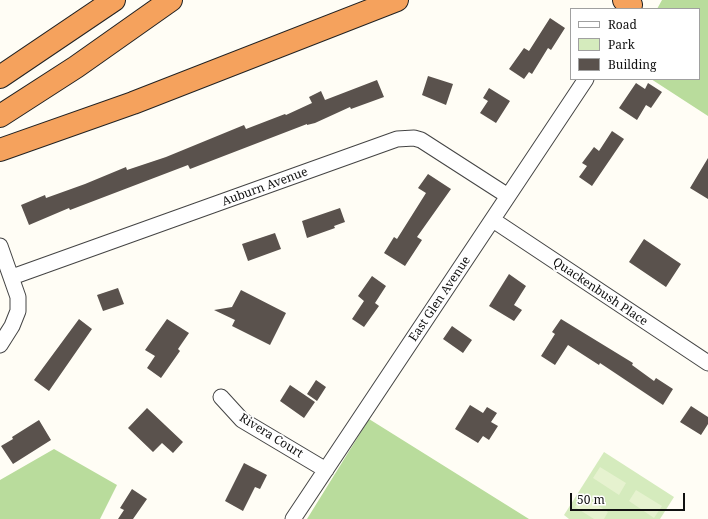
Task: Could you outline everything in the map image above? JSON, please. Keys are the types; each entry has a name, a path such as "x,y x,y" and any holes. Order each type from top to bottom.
{"highway":[{"path":"0,77 114,0"},
{"path":"0,116 70,71 171,0"},
{"path":"0,150 133,103 397,0"}],"street":[{"name":"East Glen Avenue","path":"293,519 585,80"},
{"name":"Auburn Avenue","path":"12,277 398,139 414,138 429,144 508,196"},
{"name":"Quackenbush Place","path":"493,220 708,363"},
{"path":"0,246 18,297 18,311 12,326 0,345"},
{"name":"Rivera Court","path":"221,397 242,420 326,470"}],"green space":[{"path":"662,0 708,0 708,116 653,80 700,80 700,8 658,8"},
{"path":"369,419 529,519 307,519"},
{"path":"54,449 117,485 100,519 0,519 0,480"},
{"path":"604,452 674,497 660,519 569,519 564,515"},
{"path":"600,467 626,483 619,495 593,478"},
{"path":"636,490 662,506 654,518 629,501"},
{"path":"582,495 608,512 604,519 594,519 575,507"}],"building":[{"path":"550,18 565,28 551,50 548,48 532,74 529,72 524,79 509,69 524,48 529,51"},
{"path":"428,76 453,84 446,105 422,95"},
{"path":"377,80 384,97 351,109 350,107 315,123 307,124 190,169 188,165 70,210 69,208 29,225 21,205 45,195 46,198 85,184 126,167 127,170 166,157 244,125 246,129 285,114 286,115 312,103 309,97 321,91 325,100"},
{"path":"636,83 645,89 648,83 662,92 651,108 646,105 637,120 619,108"},
{"path":"489,88 510,101 496,123 480,113 488,101 483,98"},
{"path":"612,131 624,139 592,186 579,177 587,166 582,163 594,147 599,151"},
{"path":"708,158 708,199 690,188"},
{"path":"428,174 451,189 417,237 422,240 405,266 384,253 394,237 397,239 426,193 418,188"},
{"path":"340,208 345,222 334,226 335,228 307,238 302,221"},
{"path":"275,233 281,249 248,261 242,244"},
{"path":"644,239 681,264 666,287 629,262"},
{"path":"509,274 526,286 514,305 522,310 514,321 489,306"},
{"path":"372,276 386,286 375,303 379,306 364,327 352,319 364,301 358,296"},
{"path":"118,288 124,304 103,311 97,295"},
{"path":"241,290 286,313 270,345 232,326 235,320 214,310 232,307"},
{"path":"79,319 92,329 49,391 34,380"},
{"path":"167,319 189,333 178,349 180,351 161,378 147,368 155,356 145,350"},
{"path":"561,319 633,363 632,365 654,381 656,378 673,389 663,405 600,363 599,365 568,345 555,365 541,356 555,334 552,332"},
{"path":"452,326 472,340 463,353 443,339"},
{"path":"316,380 326,387 317,401 307,394"},
{"path":"290,385 315,402 304,418 280,401"},
{"path":"470,405 483,413 487,407 497,413 491,422 498,426 489,440 483,436 478,443 455,429"},
{"path":"691,406 708,417 708,424 701,435 680,422"},
{"path":"147,408 183,442 173,453 162,443 153,452 128,428"},
{"path":"39,420 51,440 13,464 1,446 13,439 12,437"},
{"path":"244,463 267,475 260,489 255,487 243,511 225,501"},
{"path":"132,489 147,499 133,519 118,519 124,510 120,508"}]}
